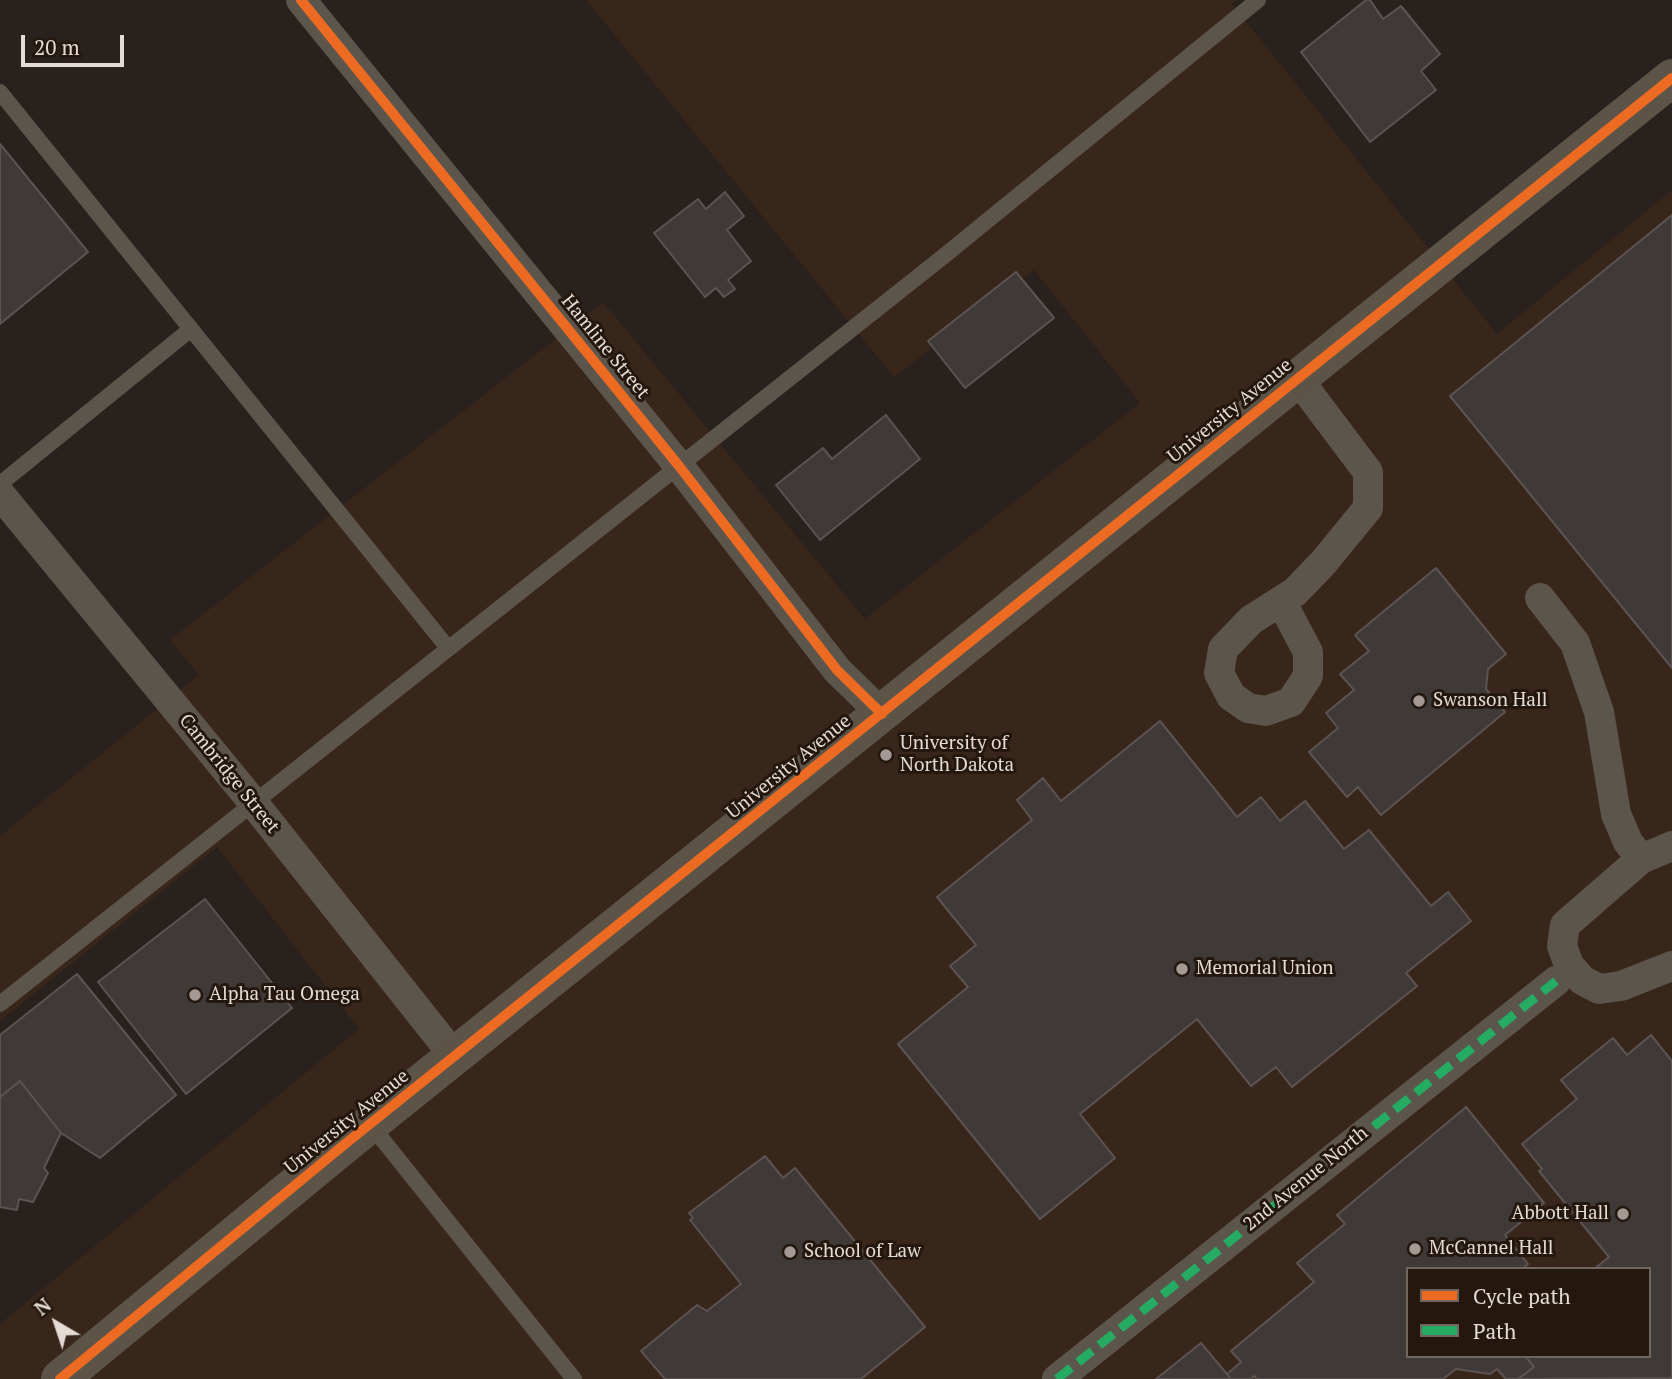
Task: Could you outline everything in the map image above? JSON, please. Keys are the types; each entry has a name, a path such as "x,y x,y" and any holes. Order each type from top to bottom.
{"street":[{"name":"Hamline Street","path":"301,0 679,466 837,670 882,715"},
{"name":"University Avenue","path":"60,1379 370,1124 1672,78"},
{"path":"1281,601 1295,592 1323,563 1368,508 1368,472 1298,379"},
{"name":"Cambridge Street","path":"0,494 252,801 455,1057"},
{"path":"1540,598 1575,643 1599,712 1616,814 1628,842 1640,859"},
{"path":"1672,846 1640,859 1565,925 1562,946 1569,965 1582,980 1599,989 1621,986 1672,966"},
{"name":"2nd Avenue North","path":"1058,1379 1556,981"}],"lane":[{"path":"0,1004 252,801 1029,189 1258,0"},
{"path":"0,92 448,648"},
{"path":"0,484 191,329"},
{"path":"370,1124 575,1379"}],"shaded area":[{"name":"University of North Dakota","path":"586,0 1237,0 1232,4 1497,334 1672,190 1672,1379 0,1379 0,1324 359,1029 217,847 0,1021 0,836 199,675 170,640 603,302 865,619 1140,403 1034,270 894,377"}],"building":[{"path":"1366,0 1370,0 1383,19 1401,6 1440,54 1421,71 1436,90 1370,142 1301,52"},
{"path":"0,144 88,252 0,324"},
{"path":"725,192 744,216 727,230 751,261 728,280 735,289 724,297 716,288 705,297 654,233 698,199 706,209"},
{"path":"1672,215 1672,668 1450,396"},
{"path":"1016,272 1054,318 965,388 928,341"},
{"path":"886,415 920,459 820,540 776,485 823,448 832,459"},
{"name":"Swanson Hall","path":"1436,568 1506,654 1488,669 1486,689 1505,712 1381,815 1358,787 1347,797 1309,752 1338,728 1326,713 1354,690 1340,674 1369,651 1355,635"},
{"name":"Memorial Union","path":"1160,721 1237,817 1261,797 1280,821 1305,801 1344,849 1369,830 1431,906 1448,892 1471,921 1406,973 1417,986 1292,1087 1276,1067 1251,1086 1197,1019 1080,1114 1115,1158 1040,1219 898,1044 968,987 950,966 976,945 937,897 1032,820 1017,800 1043,778 1061,801"},
{"name":"Alpha Tau Omega","path":"205,899 292,1008 186,1094 98,982"},
{"path":"77,974 176,1095 100,1158 61,1133 20,1081 0,1097 0,1035"},
{"name":"Abbott Hall","path":"1651,1035 1672,1061 1672,1378 1518,1379 1534,1367 1527,1358 1651,1358 1651,1267 1596,1267 1609,1257 1539,1171 1542,1169 1522,1144 1577,1099 1561,1080 1613,1038 1627,1055"},
{"path":"20,1081 61,1133 44,1168 48,1173 33,1202 19,1199 17,1210 0,1207 0,1097"},
{"name":"McCannel Hall","path":"1466,1107 1544,1203 1505,1235 1528,1264 1524,1267 1406,1267 1406,1358 1527,1358 1534,1367 1518,1379 1506,1379 1497,1369 1490,1374 1456,1369 1443,1379 1257,1379 1254,1376 1251,1379 1231,1379 1227,1374 1241,1362 1231,1351 1314,1282 1297,1263 1345,1224 1337,1215"},
{"name":"School of Law","path":"765,1156 783,1178 795,1168 925,1327 861,1379 665,1379 641,1351 697,1305 707,1311 741,1284 690,1220 693,1218 689,1213"},
{"path":"1201,1343 1231,1379 1156,1379"}],"marked path":[{"path":"1057,1379 1556,981"}],"cycle path":[{"path":"301,0 679,466 837,670 882,714"},
{"path":"60,1379 345,1144 1672,78"}],"place":[{"name":"Swanson Hall","path":"1419,701"},
{"name":"University of North Dakota","path":"886,755"},
{"name":"Memorial Union","path":"1182,969"},
{"name":"Alpha Tau Omega","path":"195,995"},
{"name":"Abbott Hall","path":"1623,1214"},
{"name":"McCannel Hall","path":"1415,1249"},
{"name":"School of Law","path":"790,1252"}]}
